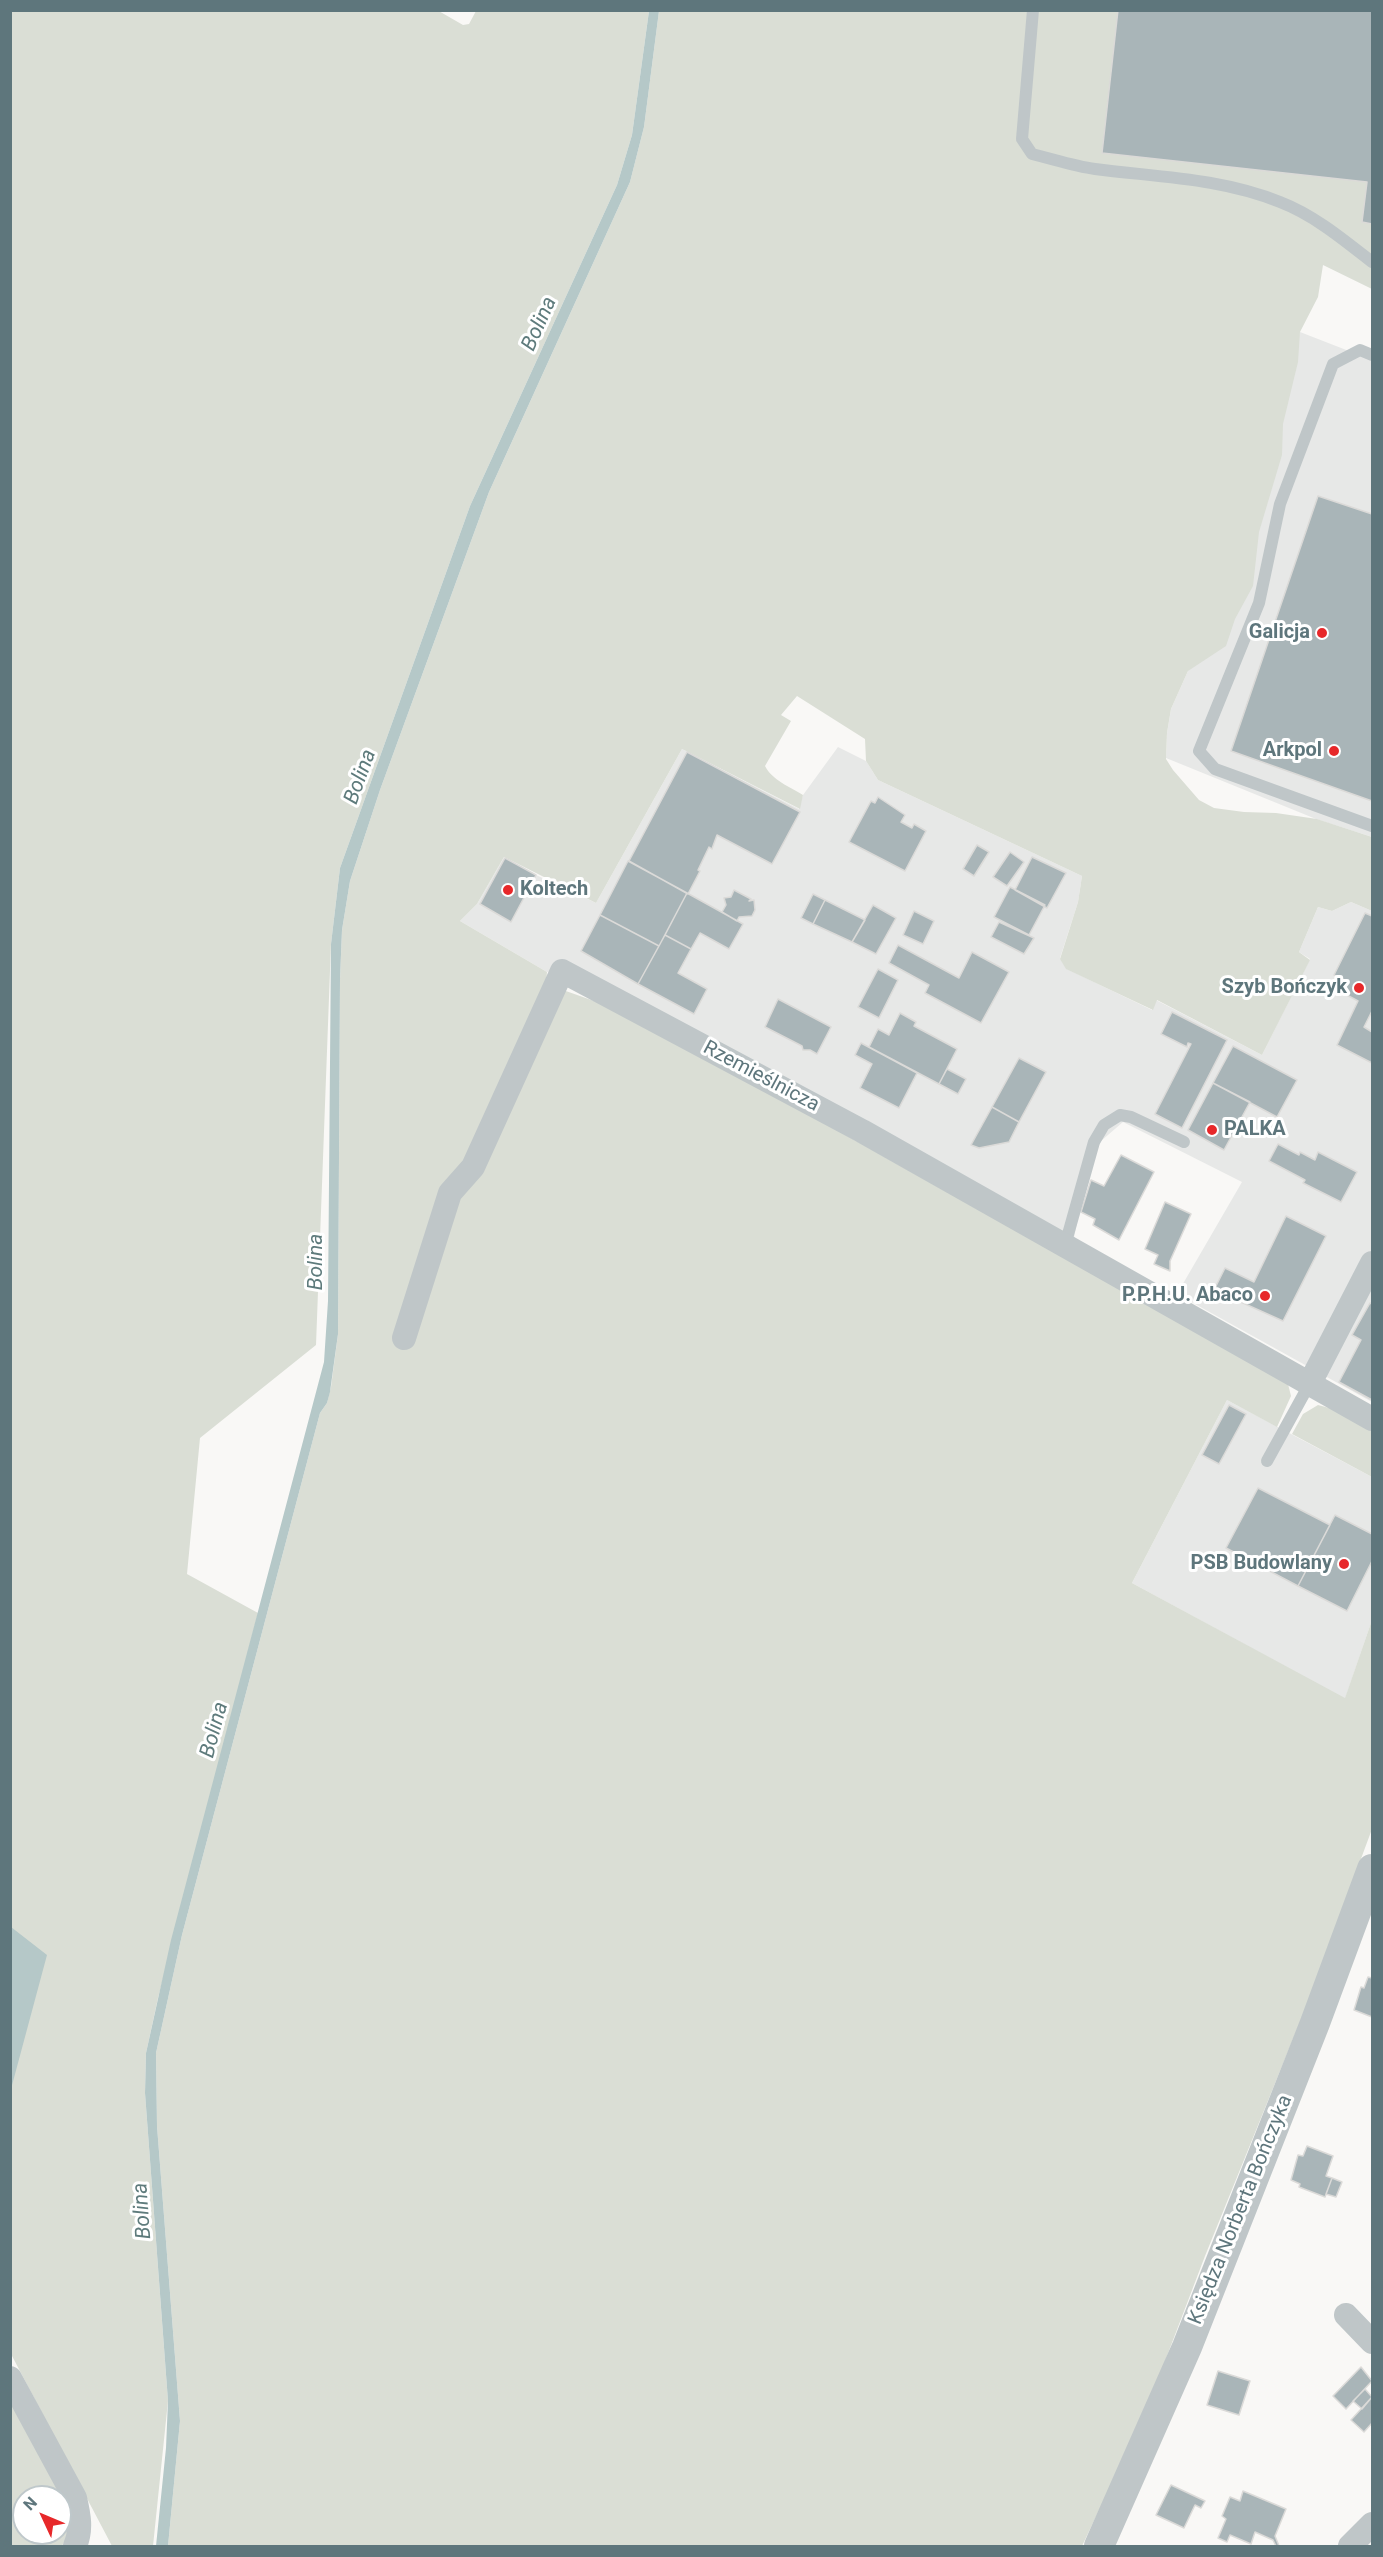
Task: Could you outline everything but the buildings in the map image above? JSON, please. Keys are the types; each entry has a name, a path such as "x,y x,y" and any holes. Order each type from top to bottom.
{"street":[{"name":"Rzemieślnicza","path":"404,1338 450,1193 473,1167 562,971 862,1131 1372,1419"},
{"path":"1310,1383 1372,1263"},
{"name":"Księdza Norberta Bończyka","path":"1099,2547 1187,2347 1315,2023 1372,1869"},
{"path":"1346,2315 1372,2342"},
{"path":"10,2378 75,2498 80,2518 79,2538 75,2547"},
{"path":"1350,2547 1372,2524"}],"lane":[{"path":"1034,10 1022,139 1032,154 1093,169 1212,182 1248,190 1283,203 1318,222 1372,262"},
{"path":"1372,355 1360,350 1333,364 1280,504 1259,603 1199,751 1215,769 1372,826"},
{"path":"1065,1245 1094,1142 1104,1125 1120,1115 1131,1117 1184,1142"},
{"path":"1267,1461 1310,1383"}],"shaded area":[{"path":"437,10 463,25 469,24 476,11 649,11 632,135 617,185 470,506 340,868 331,944 316,1345 200,1438 187,1574 258,1613 158,1998 146,2053 145,2093 168,2401 153,2546 112,2546 11,2354 10,11"},
{"path":"649,11 659,11 644,127 630,182 489,492 380,790 350,881 342,930 340,979 338,1334 330,1392 327,1403 320,1413 182,1935 156,2053 157,2126 180,2421 168,2546 156,2546 166,2448 168,2401 145,2093 146,2053 171,1940 324,1362 328,1301 331,944 340,868 470,506 617,185 632,135"},
{"path":"659,11 1372,11 1372,289 1323,265 1318,297 1300,332 1298,362 1283,424 1282,455 1259,532 1253,586 1235,619 1226,646 1188,671 1171,709 1167,733 1166,759 1199,800 1214,808 1317,819 1372,837 1372,911 1351,902 1332,911 1318,907 1299,952 1310,960 1262,1055 1157,1000 1153,1010 1066,969 1060,959 1078,902 1082,876 878,780 866,761 865,739 797,696 781,715 791,721 765,766 777,779 803,795 800,809 682,749 596,903 504,857 477,904 460,921 547,972 546,984 614,1008 723,1066 1288,1384 1291,1396 1277,1427 1227,1400 1132,1583 1345,1698 1372,1620 1372,1829 1308,2002 1205,2256 1146,2411 1082,2546 168,2546 180,2421 157,2126 156,2053 182,1935 320,1413 327,1403 331,1387 338,1334 340,979 342,930 350,881 380,790 489,492 630,182 644,127"},
{"path":"1300,332 1372,360 1372,837 1316,819 1166,758 1171,709 1188,671"},
{"path":"838,747 866,761 878,780 1082,876 1078,902 1060,958 1067,969 1152,1010 1156,1000 1262,1055 1310,959 1299,952 1318,907 1332,911 1351,902 1372,911 1372,1402 1177,1294 1242,1182 1123,1122 1101,1141 1087,1172 1074,1238 571,967 547,972 460,921 477,904 504,857 596,903 682,749 799,809 803,795"},
{"path":"1227,1400 1372,1477 1372,1620 1345,1699 1132,1583"},
{"path":"1318,1405 1333,1409 1372,1431 1372,1477 1292,1434 1303,1414"},
{"path":"11,1927 47,1955 11,2089"},
{"path":"10,2396 56,2485 12,2485 12,2545 62,2546 11,2546"}],"place":[{"name":"Galicja","path":"1322,633"},
{"name":"Arkpol","path":"1334,751"},
{"name":"Koltech","path":"508,890"},
{"name":"Szyb Bończyk","path":"1359,988"},
{"name":"PALKA","path":"1212,1130"},
{"name":"P.P.H.U. Abaco","path":"1265,1296"},
{"name":"PSB Budowlany","path":"1344,1564"}],"water label":[{"name":"Bolina","path":"540,324"},
{"name":"Bolina","path":"361,777"},
{"name":"Bolina","path":"317,1262"},
{"name":"Bolina","path":"215,1730"},
{"name":"Bolina","path":"143,2211"}]}
